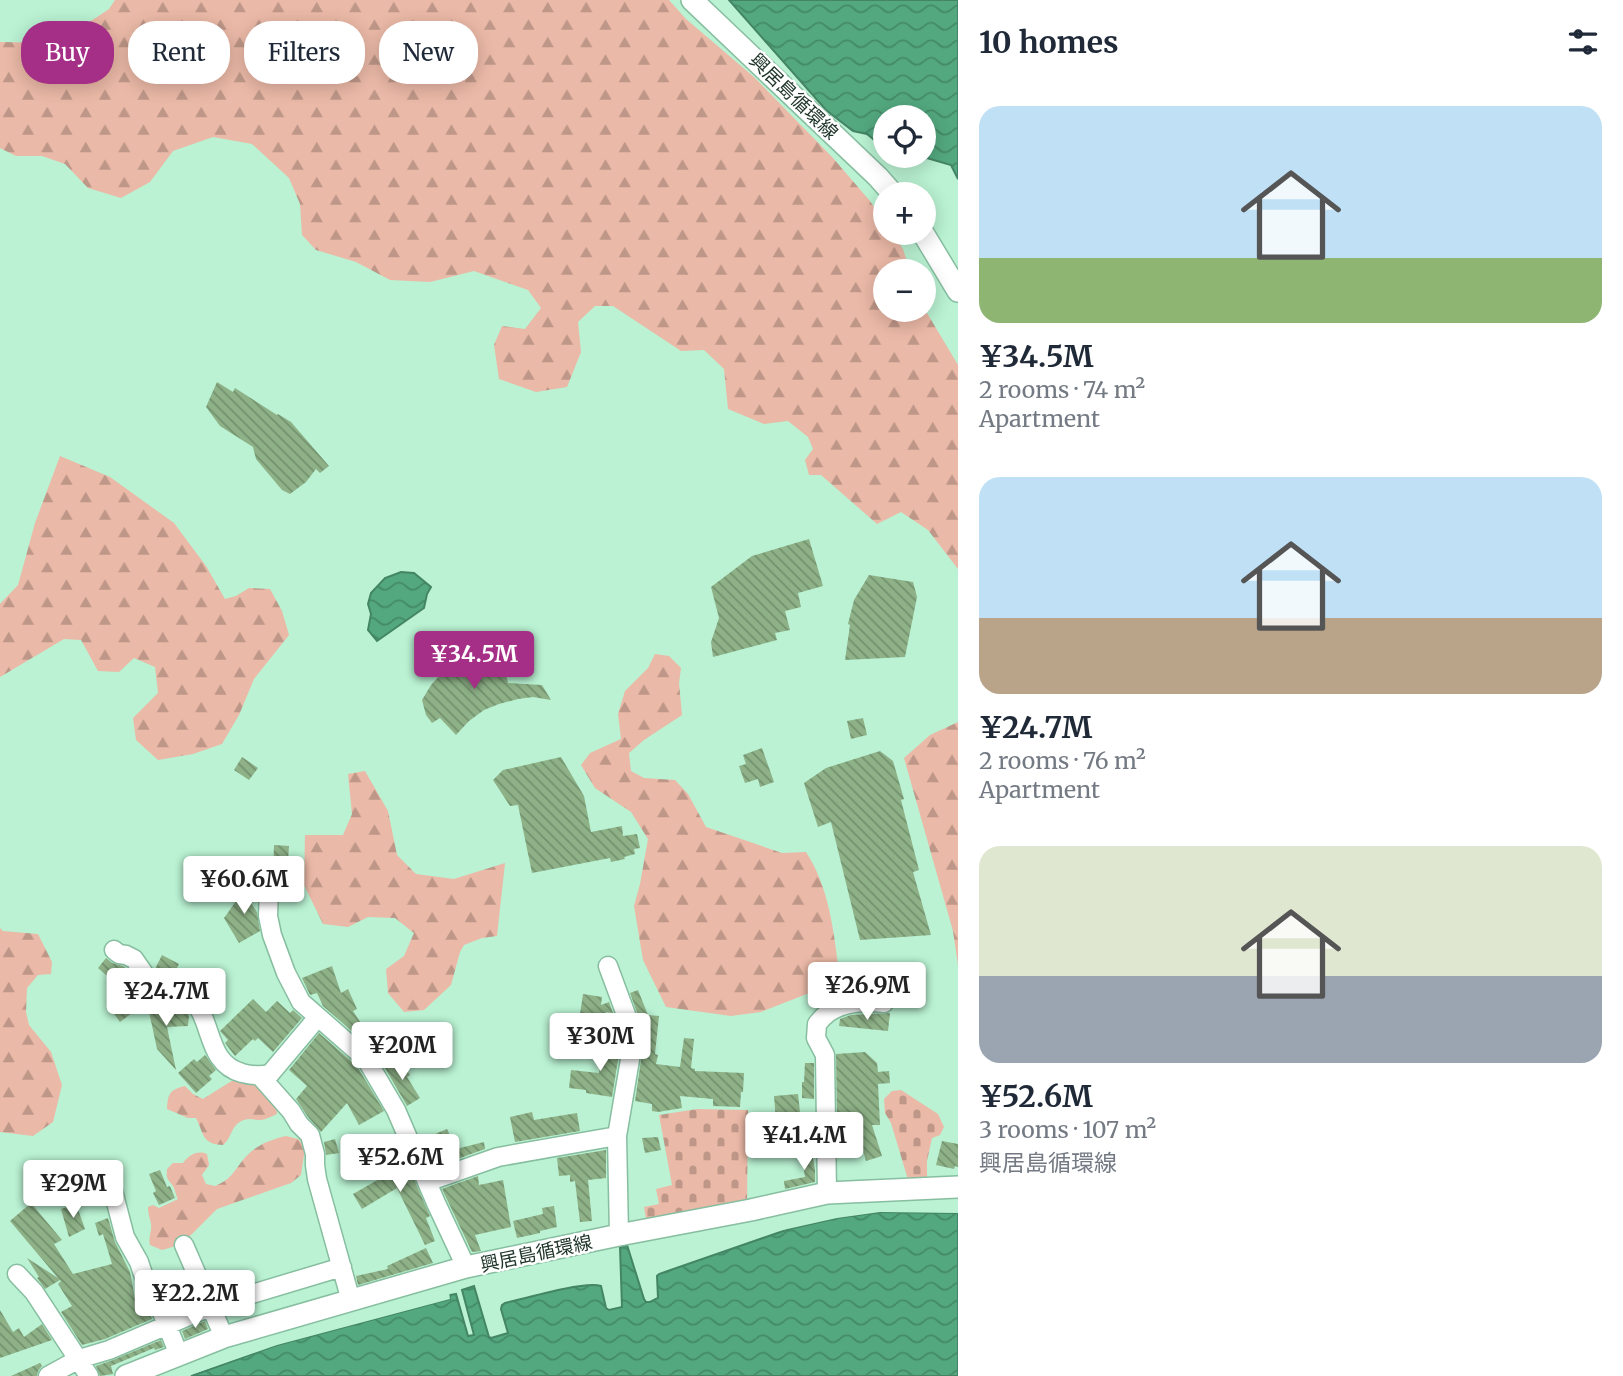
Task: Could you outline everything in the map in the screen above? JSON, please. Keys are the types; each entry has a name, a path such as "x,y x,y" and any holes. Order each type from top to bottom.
{"main road":[{"name":"興居島循環線","path":"692,0 882,182"},
{"path":"930,245 958,291"},
{"name":"興居島循環線","path":"126,1376 224,1337 466,1267 827,1193 958,1187"}],"street":[{"path":"269,887 268,916 272,934 286,973 301,1002 366,1059 396,1110 466,1267"},
{"path":"114,950 134,959 152,985 167,998 190,997 196,1003 207,1022 220,1060 230,1069 260,1076 270,1074 318,1017"},
{"path":"608,966 628,1020 632,1048 617,1136 619,1235"},
{"path":"827,1193 825,1055 816,1038 817,1024 829,1012 847,1005 862,1002 884,1003"},
{"path":"260,1076 310,1135 317,1179 351,1301"},
{"path":"426,1182 498,1157 617,1136"},
{"path":"96,1181 112,1187 125,1237 153,1290 179,1355"},
{"path":"184,1245 224,1337"},
{"path":"48,1376 79,1359 109,1350 212,1306 342,1267"},
{"path":"16,1274 34,1292 89,1376"}],"green space":[{"path":"115,0 669,0 686,19 754,77 833,158 870,201 873,205 873,245 900,245 903,249 906,259 873,259 873,322 932,322 958,365 958,569 928,530 901,512 877,524 821,475 809,475 805,460 813,449 808,437 788,421 764,424 728,409 724,369 704,350 681,351 613,306 595,306 578,322 581,352 567,387 536,392 499,379 494,345 502,326 525,329 541,308 528,290 474,271 430,282 390,280 356,262 316,250 302,235 300,204 289,178 252,144 213,137 173,151 150,182 121,198 88,188 65,164 42,156 16,156 0,148 0,42 21,42 21,84 114,84 114,21 91,21 109,9"},
{"path":"60,456 110,477 174,523 206,566 225,599 249,588 270,589 282,611 289,635 254,679 239,715 222,744 193,754 158,760 136,740 133,718 158,693 155,667 134,658 119,672 98,671 81,640 64,639 0,677 0,604 18,585 35,523"},
{"path":"655,654 669,656 681,668 679,683 682,715 629,753 631,771 644,778 675,780 688,794 706,827 782,853 806,852 825,895 839,973 812,992 761,1012 731,1016 666,1007 643,960 634,906 648,839 631,812 595,788 581,765 590,753 621,739 618,714 625,691 648,668"},
{"path":"958,722 958,965 953,931 904,758 930,735"},
{"path":"365,771 388,811 397,855 416,874 454,879 505,863 497,936 464,945 451,985 424,1010 404,1012 388,993 386,969 404,956 414,933 395,918 368,917 348,927 323,924 304,885 305,835 343,835 352,814 348,774"},
{"path":"0,928 3,931 38,934 52,962 51,974 38,975 27,988 26,1012 29,1025 51,1052 62,1085 53,1122 33,1136 0,1132"},
{"path":"237,1079 256,1082 276,1105 277,1114 263,1120 248,1119 240,1122 223,1145 207,1140 196,1118 188,1118 167,1109 169,1096 176,1089 185,1086 203,1099"},
{"path":"901,1090 938,1114 944,1127 940,1135 932,1138 927,1161 927,1181 909,1183 891,1123 885,1113 884,1099 892,1091"},
{"path":"697,1109 748,1110 747,1205 647,1225 644,1207 659,1204 656,1189 672,1185 659,1115"},
{"path":"286,1136 298,1139 304,1145 301,1175 291,1183 217,1209 176,1246 162,1250 150,1245 148,1207 153,1205 159,1208 178,1199 167,1175 167,1169 173,1163 183,1163 197,1153 207,1154 209,1165 202,1175 206,1184 215,1186 228,1178 257,1147"}],"water":[{"path":"729,0 958,0 958,179 951,165 936,161 936,105 873,105 873,139 867,134 853,131 826,110"},
{"path":"401,572 414,573 431,587 424,608 377,641 368,630 371,614 368,604 371,593 385,578"},
{"path":"880,1212 958,1213 958,1376 191,1376 277,1345 450,1299 450,1295 456,1294 468,1336 474,1335 462,1290 474,1286 491,1338 508,1333 502,1305 540,1294 582,1286 601,1286 606,1308 609,1310 622,1307 620,1247 627,1245 644,1299 650,1302 658,1298 659,1274 789,1229"}],"pier":[{"path":"880,1209 958,1209 958,1213 880,1212 837,1218 765,1234 836,1214"},
{"path":"449,1292 450,1299 277,1345 188,1376 200,1368 276,1341 446,1297"}],"building":[{"path":"217,382 233,392 235,388 291,422 329,466 320,473 316,469 306,482 290,494 282,490 256,459 253,447 220,426 206,407"},
{"path":"809,539 823,586 798,593 801,607 785,611 790,630 775,633 777,640 713,657 711,642 719,618 711,587 752,556"},
{"path":"869,575 913,582 917,597 905,657 845,660 848,624 854,600"},
{"path":"494,651 502,656 508,683 542,685 551,700 533,697 499,704 484,710 456,735 440,718 432,723 426,715 422,700 431,685 455,664"},
{"path":"863,718 867,735 851,739 847,721"},
{"path":"762,748 774,782 760,787 758,779 745,783 739,766 746,764 743,755"},
{"path":"880,751 893,761 904,799 901,800 919,870 913,872 931,935 860,940 831,822 818,827 804,783 826,768"},
{"path":"242,757 258,768 249,780 234,770"},
{"path":"561,757 584,796 591,832 622,826 623,836 637,834 640,848 634,849 635,854 611,862 610,858 532,873 518,805 510,806 493,780 503,770"},
{"path":"274,845 289,846 288,861 301,865 301,878 293,878 293,884 287,884 286,892 280,892 279,882 273,877"},
{"path":"258,886 257,901 251,903 257,912 260,931 239,943 224,918 244,890"},
{"path":"162,955 179,964 173,975 168,972 164,980 155,969"},
{"path":"106,958 127,969 120,978 112,971 107,976 98,968"},
{"path":"332,966 341,993 348,989 357,1009 353,1011 368,1034 361,1039 323,1006 317,993 310,995 302,978"},
{"path":"638,990 648,1015 659,1016 656,1064 680,1067 684,1038 694,1039 691,1068 695,1071 744,1073 740,1107 713,1106 713,1099 680,1096 682,1108 658,1112 652,1111 652,1104 635,1101 643,1047 639,1018 630,993"},
{"path":"583,994 602,997 601,1005 609,1002 613,1013 606,1012 605,1020 574,1016 580,1014"},
{"path":"121,999 132,1013 120,1022 109,1007"},
{"path":"253,999 266,1012 277,1001 290,1013 293,1010 302,1018 273,1052 258,1038 255,1041 253,1039 235,1056 225,1043 228,1040 220,1031"},
{"path":"158,1005 167,1009 185,1009 189,1015 188,1026 167,1027 176,1070 157,1049 148,1007"},
{"path":"890,1013 888,1031 839,1026 840,1019 851,1015"},
{"path":"319,1033 357,1066 384,1111 359,1125 347,1103 321,1132 308,1117 296,1099 307,1086 289,1070"},
{"path":"604,1039 620,1041 612,1097 569,1088 571,1070 599,1073"},
{"path":"865,1052 877,1063 878,1072 889,1071 890,1083 878,1084 880,1125 872,1125 882,1156 866,1161 856,1126 837,1127 836,1054"},
{"path":"205,1055 216,1070 209,1076 212,1079 196,1093 178,1073 194,1059 197,1062"},
{"path":"399,1058 420,1098 407,1106 385,1068"},
{"path":"805,1063 814,1063 814,1099 802,1098"},
{"path":"798,1094 801,1121 776,1121 774,1096"},
{"path":"532,1112 534,1120 577,1113 580,1131 515,1142 510,1117"},
{"path":"447,1129 456,1149 484,1142 485,1149 438,1166 432,1156 429,1157 421,1140"},
{"path":"658,1137 661,1150 645,1153 642,1138"},
{"path":"335,1139 339,1153 326,1155 324,1142"},
{"path":"942,1141 958,1144 958,1167 955,1166 954,1169 936,1165"},
{"path":"808,1142 815,1182 785,1189 784,1181 805,1177"},
{"path":"606,1150 606,1178 588,1180 592,1221 580,1222 575,1181 570,1182 570,1175 559,1176 557,1158"},
{"path":"403,1154 430,1216 426,1218 435,1241 425,1245 397,1188 362,1209 353,1194 388,1174 383,1163"},
{"path":"160,1170 175,1198 159,1205 149,1174"},
{"path":"478,1176 479,1185 503,1180 511,1227 475,1235 481,1251 472,1252 442,1189"},
{"path":"31,1203 62,1240 54,1244 73,1274 112,1264 103,1234 99,1236 95,1223 108,1218 115,1242 130,1272 135,1299 143,1296 152,1319 105,1339 82,1345 61,1312 72,1306 58,1284 61,1281 45,1289 27,1258 58,1278 10,1221"},
{"path":"76,1204 85,1229 69,1237 61,1209"},
{"path":"554,1206 557,1227 517,1238 513,1221 543,1214 542,1208"},
{"path":"426,1248 433,1263 358,1285 356,1276 388,1269 387,1266"},
{"path":"0,1310 13,1332 19,1328 24,1337 42,1324 52,1340 0,1358"},
{"path":"205,1321 208,1329 185,1339 182,1331"},
{"path":"161,1340 164,1347 154,1348 111,1366 113,1374 100,1376 96,1366"},
{"path":"40,1363 42,1366 37,1376 11,1376"}]}
